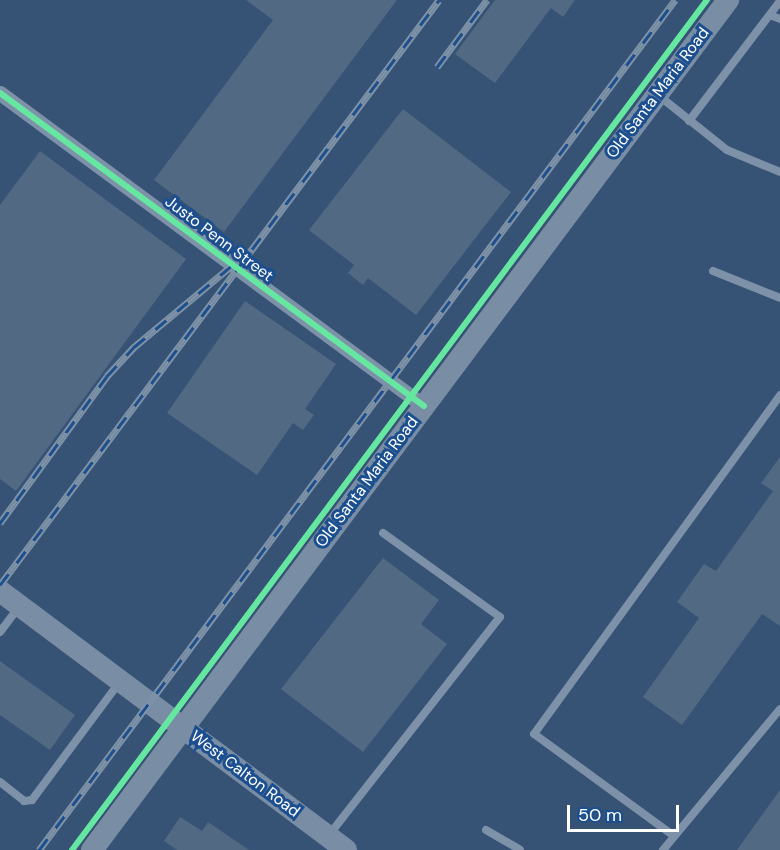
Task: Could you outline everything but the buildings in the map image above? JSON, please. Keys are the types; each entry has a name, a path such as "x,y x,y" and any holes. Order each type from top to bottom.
{"main road":[{"name":"Old Santa Maria Road","path":"92,850 728,0"},
{"name":"West Calton Road","path":"0,591 337,843"}],"street":[{"name":"Justo Penn Street","path":"0,93 424,406"}],"lane":[{"path":"689,121 780,1"},
{"path":"770,15 780,19"},
{"path":"657,94 727,150 780,172"},
{"path":"713,271 780,297"},
{"path":"674,836 534,734 780,395"},
{"path":"337,843 500,617 383,533"},
{"path":"0,632 20,606"},
{"path":"0,782 24,801 32,800 121,680"},
{"path":"663,850 780,709"},
{"path":"486,830 520,850"}],"railway":[{"path":"0,585 439,0"},
{"path":"437,67 487,0"},
{"path":"39,850 675,0"},
{"path":"0,523 107,376 134,347 236,262"}],"cycle path":[{"path":"72,850 707,0"},
{"path":"0,93 424,406"}]}
